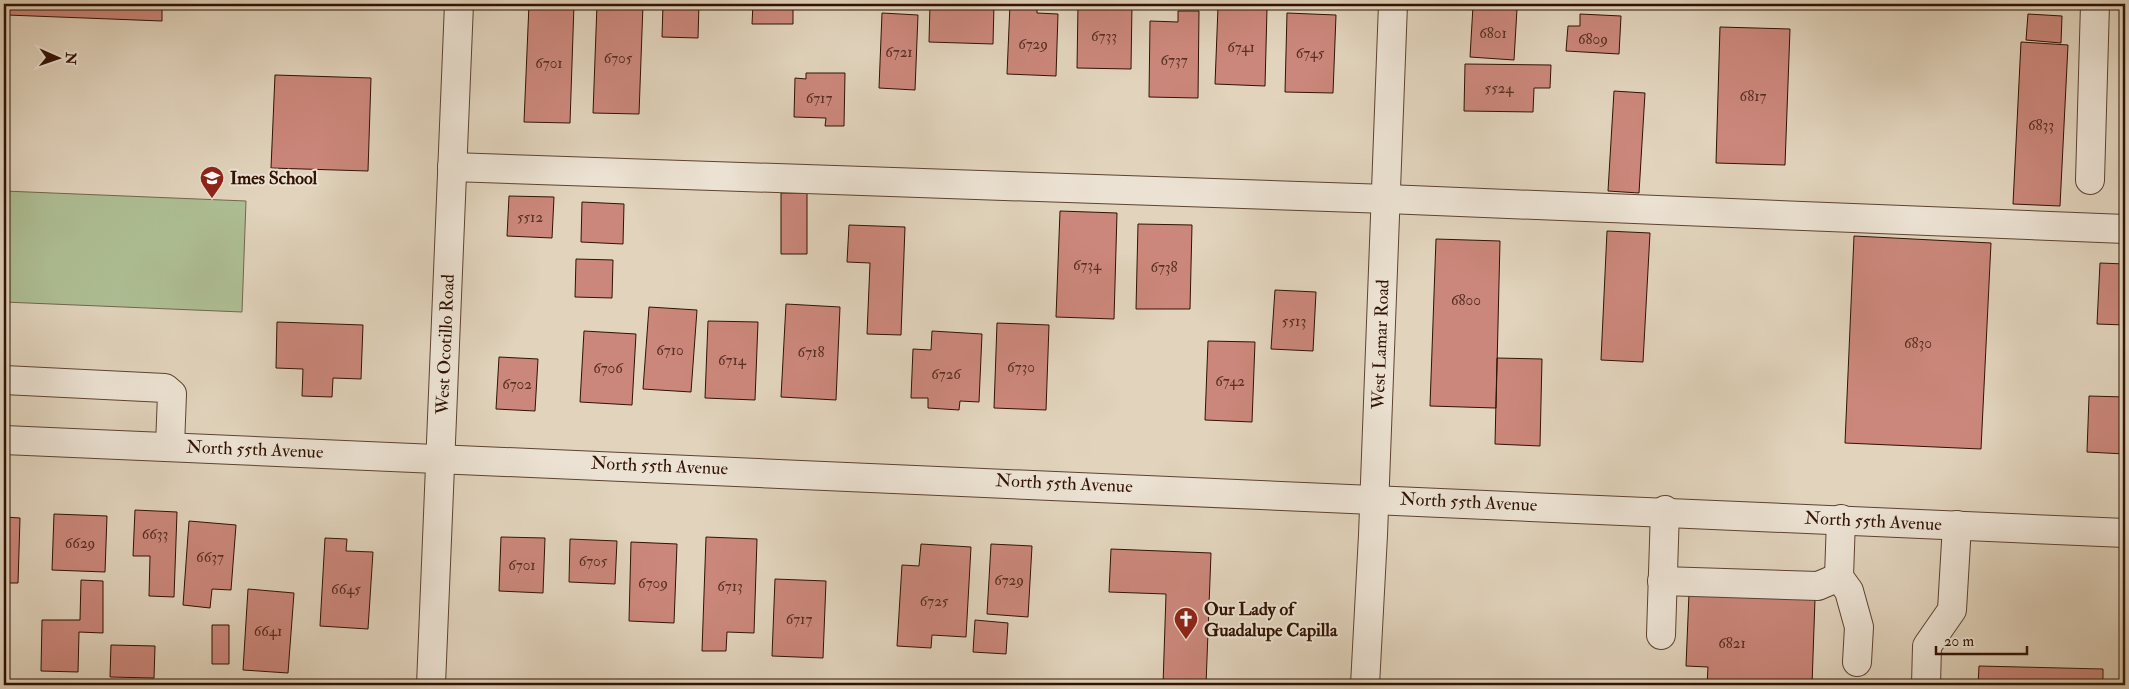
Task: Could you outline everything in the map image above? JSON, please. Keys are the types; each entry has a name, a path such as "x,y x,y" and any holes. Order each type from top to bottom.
{"street":[{"name":"West Ocotillo Road","path":"431,685 460,4"},
{"name":"West Lamar Road","path":"1364,685 1387,199 1393,4"},
{"path":"2090,180 2095,4"},
{"path":"452,167 1387,199 2125,229"},
{"path":"4,380 165,388 172,394 170,446"},
{"name":"North 55th Avenue","path":"4,440 440,455 1665,510 2125,533"},
{"path":"1660,635 1665,510"},
{"path":"1841,519 1839,577 1849,591 1859,627 1857,662"},
{"path":"1926,685 1927,646 1952,610 1957,525"},
{"path":"1662,581 1818,586 1839,577"}],"green space":[{"path":"4,191 246,201 242,312 4,302"}],"building":[{"path":"7,4 162,4 162,21 7,15"},
{"path":"306,4 362,4 362,8 305,6"},
{"path":"529,4 574,4 570,123 524,122"},
{"path":"597,4 643,4 639,114 593,113"},
{"path":"663,4 699,4 698,38 662,37"},
{"path":"753,4 793,4 793,24 752,24"},
{"path":"930,4 994,4 993,44 929,42"},
{"path":"1010,4 1037,4 1037,13 1058,14 1056,76 1007,74"},
{"path":"1078,4 1132,4 1131,69 1077,68"},
{"path":"1473,6 1517,9 1514,60 1470,57"},
{"path":"1218,7 1267,9 1265,86 1215,84"},
{"path":"1178,11 1199,11 1198,98 1149,97 1150,21 1178,22"},
{"path":"882,13 918,15 915,90 879,88"},
{"path":"1287,13 1336,15 1333,93 1285,92"},
{"path":"1580,14 1621,16 1619,54 1566,51 1568,26 1580,26"},
{"path":"2028,14 2062,16 2061,43 2026,40"},
{"path":"1720,27 1790,29 1785,165 1716,163"},
{"path":"2021,42 2068,45 2060,206 2013,204"},
{"path":"1465,64 1551,65 1550,88 1534,88 1533,112 1464,111"},
{"path":"806,73 845,73 844,126 825,126 826,118 794,117 795,78 806,79"},
{"path":"275,75 371,78 368,171 271,168"},
{"path":"1614,91 1645,93 1639,193 1608,191"},
{"path":"781,193 807,193 807,254 781,254"},
{"path":"509,196 554,197 552,238 507,236"},
{"path":"582,202 624,204 623,244 581,242"},
{"path":"1060,211 1117,213 1114,319 1056,317"},
{"path":"1138,224 1192,225 1190,309 1136,309"},
{"path":"849,225 905,227 901,335 867,334 870,263 847,262"},
{"path":"1607,231 1650,233 1643,362 1601,360"},
{"path":"1854,236 1991,243 1981,449 1845,443"},
{"path":"1436,239 1500,241 1496,408 1430,406"},
{"path":"576,259 613,260 612,298 575,297"},
{"path":"2100,263 2125,264 2125,325 2097,324"},
{"path":"1275,290 1316,292 1313,351 1271,349"},
{"path":"786,304 840,307 836,400 781,397"},
{"path":"649,307 697,310 691,392 643,389"},
{"path":"708,321 758,322 755,400 705,398"},
{"path":"277,322 363,325 361,379 333,378 332,397 302,396 303,369 276,368"},
{"path":"997,323 1049,325 1046,410 994,408"},
{"path":"584,331 636,334 632,405 580,402"},
{"path":"932,331 982,334 979,402 960,401 959,410 928,408 928,398 911,398 913,349 931,350"},
{"path":"1208,341 1255,342 1252,422 1205,420"},
{"path":"499,357 538,359 535,411 496,409"},
{"path":"1497,358 1542,359 1540,446 1495,444"},
{"path":"2089,396 2125,397 2125,454 2087,452"},
{"path":"135,510 177,512 174,597 149,596 150,556 133,556"},
{"path":"54,514 107,516 105,572 52,570"},
{"path":"4,517 20,518 18,583 4,583"},
{"path":"189,521 236,525 231,590 212,589 210,608 183,605"},
{"path":"501,537 545,538 543,593 499,591"},
{"path":"706,537 757,539 754,633 727,632 726,651 702,651"},
{"path":"325,538 347,539 346,551 373,552 368,629 320,626"},
{"path":"570,539 617,541 615,584 569,582"},
{"path":"631,542 677,544 674,623 629,621"},
{"path":"921,544 971,547 966,637 932,635 931,648 897,646 902,565 919,566"},
{"path":"991,544 1032,546 1028,617 987,614"},
{"name":"Our Lady of Guadalupe Capilla","path":"1111,549 1211,553 1206,685 1163,685 1166,594 1109,592"},
{"path":"775,579 826,581 823,658 772,656"},
{"path":"81,580 103,581 103,633 79,632 78,672 41,671 42,620 80,620"},
{"path":"248,589 294,593 288,673 243,670"},
{"path":"1689,593 1815,599 1812,685 1707,685 1708,667 1686,666"},
{"path":"975,620 1008,623 1006,654 973,652"},
{"path":"212,625 229,625 229,664 212,664"},
{"path":"111,645 155,646 154,678 110,677"},
{"path":"1979,666 2103,669 2103,685 1978,685"}],"place":[{"name":"Imes School","path":"212,199"},
{"name":"Our Lady of Guadalupe Capilla","path":"1186,640"}]}
